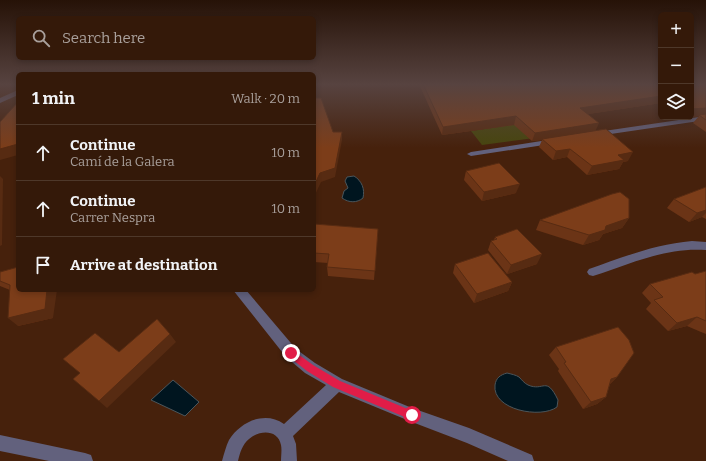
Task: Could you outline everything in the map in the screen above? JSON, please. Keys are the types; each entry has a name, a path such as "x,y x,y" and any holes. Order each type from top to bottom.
{"street":[{"path":"590,136 706,118"},
{"path":"471,154 559,140"},
{"path":"593,272 680,245 706,246"},
{"path":"241,292 291,353 310,368 337,384 468,436 526,461"},
{"path":"284,434 337,384"},
{"path":"230,461 231,452 242,434 251,428 260,425 269,425 278,428 284,434 288,442 290,452 289,461"},
{"path":"0,443 85,461"}],"shaded area":[{"path":"501,118 542,137 482,145 471,131 498,127"}],"water":[{"path":"354,176 361,183 364,195 361,200 350,202 342,198 344,191 348,188 345,181 347,177"},
{"path":"507,373 518,376 528,385 533,387 547,386 550,388 558,400 557,407 550,411 530,412 519,410 501,401 496,394 496,380"},
{"path":"173,380 199,402 185,416 151,400"}],"building":[{"path":"16,106 16,145 0,149 0,122"},
{"path":"316,106 324,106 333,132 342,132 335,168 320,173 316,182"},
{"path":"433,106 597,106 580,108 599,123 535,133 516,116 443,127"},
{"path":"694,106 706,106 706,108 694,109"},
{"path":"706,114 706,120 699,115"},
{"path":"606,129 633,152 618,155 624,160 592,166 570,149 556,151 542,139"},
{"path":"499,163 520,184 484,192 466,171"},
{"path":"706,187 706,210 697,213 674,199"},
{"path":"620,192 629,199 629,218 606,226 605,230 589,235 540,220 612,194"},
{"path":"316,224 378,229 375,271 327,267 329,254 316,253"},
{"path":"517,229 542,254 511,265 491,241 497,239 495,237"},
{"path":"488,253 512,282 477,294 455,264"},
{"path":"16,268 16,292 47,292 45,309 8,318 10,285 0,281 0,272"},
{"path":"706,271 706,321 697,317 677,323 654,300 663,297 650,284 692,272 695,274"},
{"path":"157,319 170,334 99,401 73,379 80,373 63,359 95,333 119,352"},
{"path":"618,327 629,340 634,353 617,377 611,379 606,397 591,402 564,363 566,362 556,347"}],"route":[{"path":"291,353 310,368 337,384 412,415"}]}
